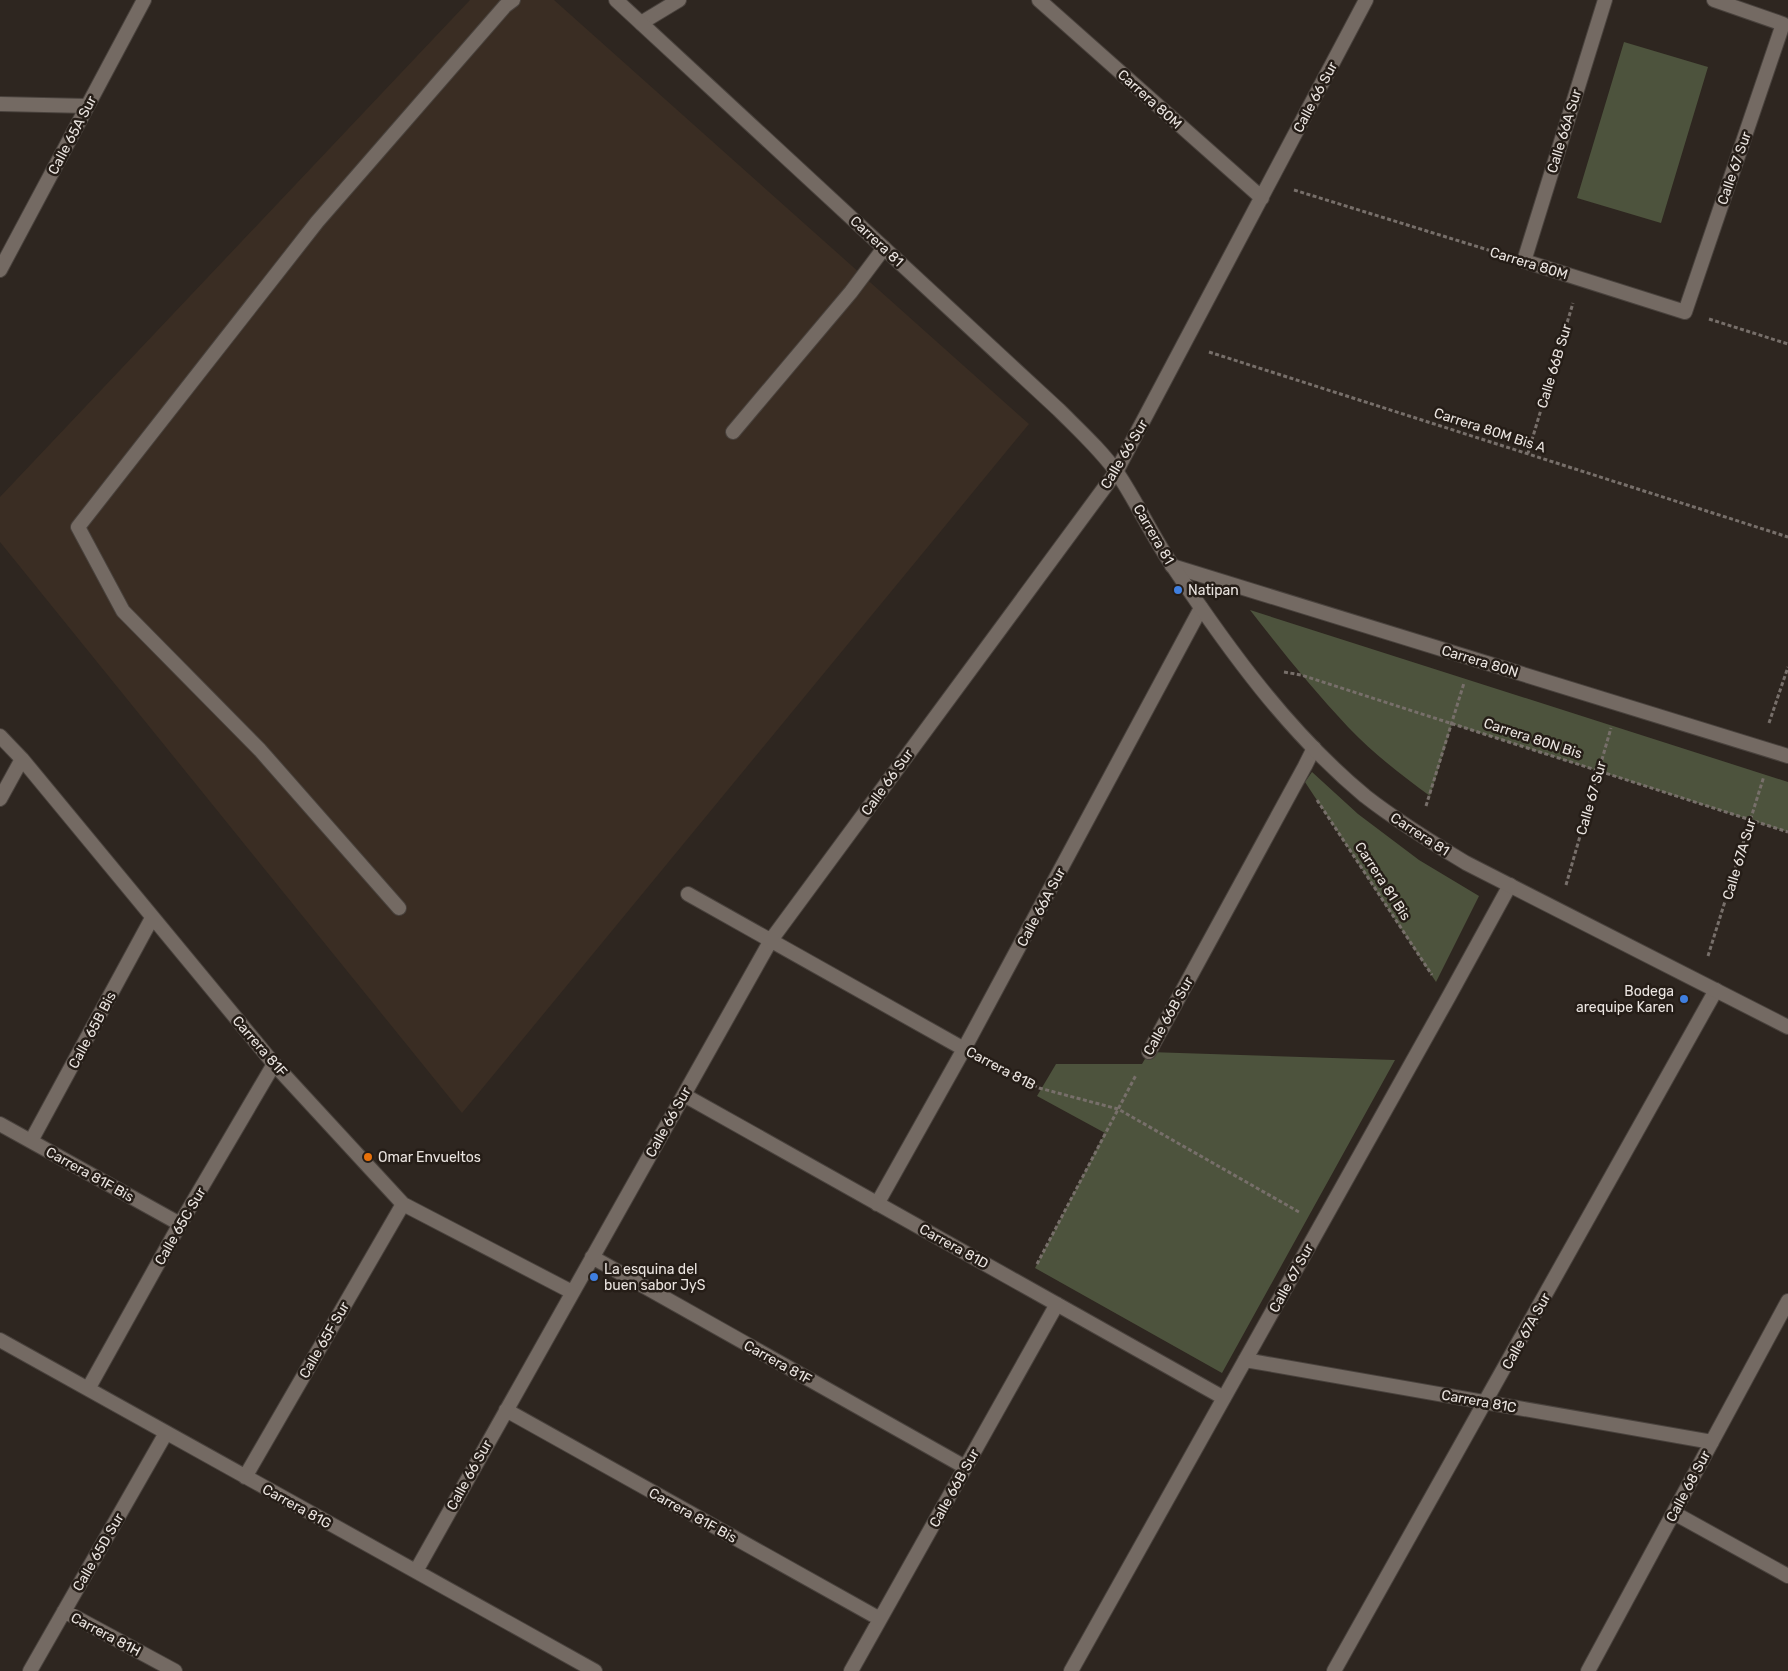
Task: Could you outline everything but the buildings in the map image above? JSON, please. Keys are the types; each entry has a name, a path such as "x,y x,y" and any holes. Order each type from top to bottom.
{"street":[{"name":"Calle 65A Sur","path":"0,270 144,0"},
{"path":"399,908 260,750 123,611 78,526 317,222 505,6 513,0"},
{"name":"Carrera 81","path":"616,0 1059,410 1116,472 1138,505 1156,541 1172,566 1262,690 1314,748 1365,795 1416,834 1466,863 1788,1027"},
{"path":"641,23 679,0"},
{"name":"Carrera 80M","path":"1039,0 1262,198"},
{"name":"Calle 66 Sur","path":"416,1571 771,940 1116,472 1366,0"},
{"name":"Calle 66A Sur","path":"1524,261 1605,0"},
{"name":"Calle 67 Sur","path":"1685,312 1783,24 1714,0"},
{"path":"0,104 87,106"},
{"path":"732,432 850,292 884,248"},
{"name":"Carrera 80M","path":"1524,261 1685,312"},
{"name":"Carrera 80N","path":"1172,566 1788,756"},
{"name":"Calle 66A Sur","path":"878,1204 964,1049 1201,608"},
{"name":"Carrera 81F","path":"0,736 22,759 274,1064 403,1204 572,1292"},
{"name":"Calle 66B Sur","path":"1149,1052 1314,748"},
{"path":"0,799 22,759"},
{"name":"Calle 67 Sur","path":"1071,1671 1510,885"},
{"name":"Carrera 81B","path":"688,894 964,1049"},
{"name":"Calle 65B Bis","path":"31,1141 152,918"},
{"name":"Calle 67A Sur","path":"1334,1671 1716,990"},
{"name":"Calle 65C Sur","path":"88,1389 180,1224 274,1064"},
{"name":"Carrera 81D","path":"684,1095 1224,1398"},
{"name":"Carrera 81F Bis","path":"0,1124 180,1224"},
{"name":"Calle 65F Sur","path":"245,1477 403,1204"},
{"name":"Carrera 81F","path":"592,1258 965,1468"},
{"name":"Calle 68 Sur","path":"1588,1671 1788,1301"},
{"name":"Calle 66B Sur","path":"851,1671 1057,1304"},
{"name":"Carrera 81G","path":"0,1340 595,1671"},
{"name":"Carrera 81C","path":"1245,1360 1712,1442"},
{"name":"Carrera 81F Bis","path":"506,1410 880,1619"},
{"name":"Calle 65D Sur","path":"30,1671 166,1433"},
{"path":"1674,1513 1788,1576"},
{"name":"Carrera 81H","path":"64,1611 175,1671"}],"path":[{"name":"Carrera 80M","path":"1270,182 1524,261"},
{"name":"Calle 66B Sur","path":"1528,453 1580,279"},
{"path":"1685,312 1788,344"},
{"name":"Carrera 80M Bis A","path":"1184,345 1528,453 1788,538"},
{"path":"1424,812 1471,658"},
{"name":"Calle 67A Sur","path":"1708,957 1751,820 1766,749 1788,667"},
{"name":"Carrera 80N Bis","path":"1278,671 1301,675 1788,832"},
{"name":"Calle 67 Sur","path":"1564,893 1617,703"},
{"name":"Carrera 81 Bis","path":"1301,774 1448,998"},
{"name":"Carrera 81B","path":"964,1049 1040,1088 1118,1109 1321,1224"},
{"name":"Calle 66B Sur","path":"1025,1286 1149,1052"}],"shaded area":[{"path":"470,0 554,0 1029,424 462,1113 0,542 0,497"}],"green space":[{"path":"1624,42 1708,67 1661,223 1577,198"},
{"path":"1250,610 1788,782 1788,832 1452,724 1430,796 1367,746 1348,727 1322,699"},
{"path":"1312,772 1358,814 1419,860 1479,896 1436,982 1305,782"},
{"path":"1149,1052 1395,1060 1222,1373 1035,1268 1105,1133 1037,1096 1056,1064 1142,1064"}],"place":[{"name":"Natipan","path":"1178,590"},
{"name":"Bodega arequipe Karen","path":"1684,999"},
{"name":"Omar Envueltos","path":"368,1157"},
{"name":"La esquina del buen sabor JyS","path":"594,1277"}]}
